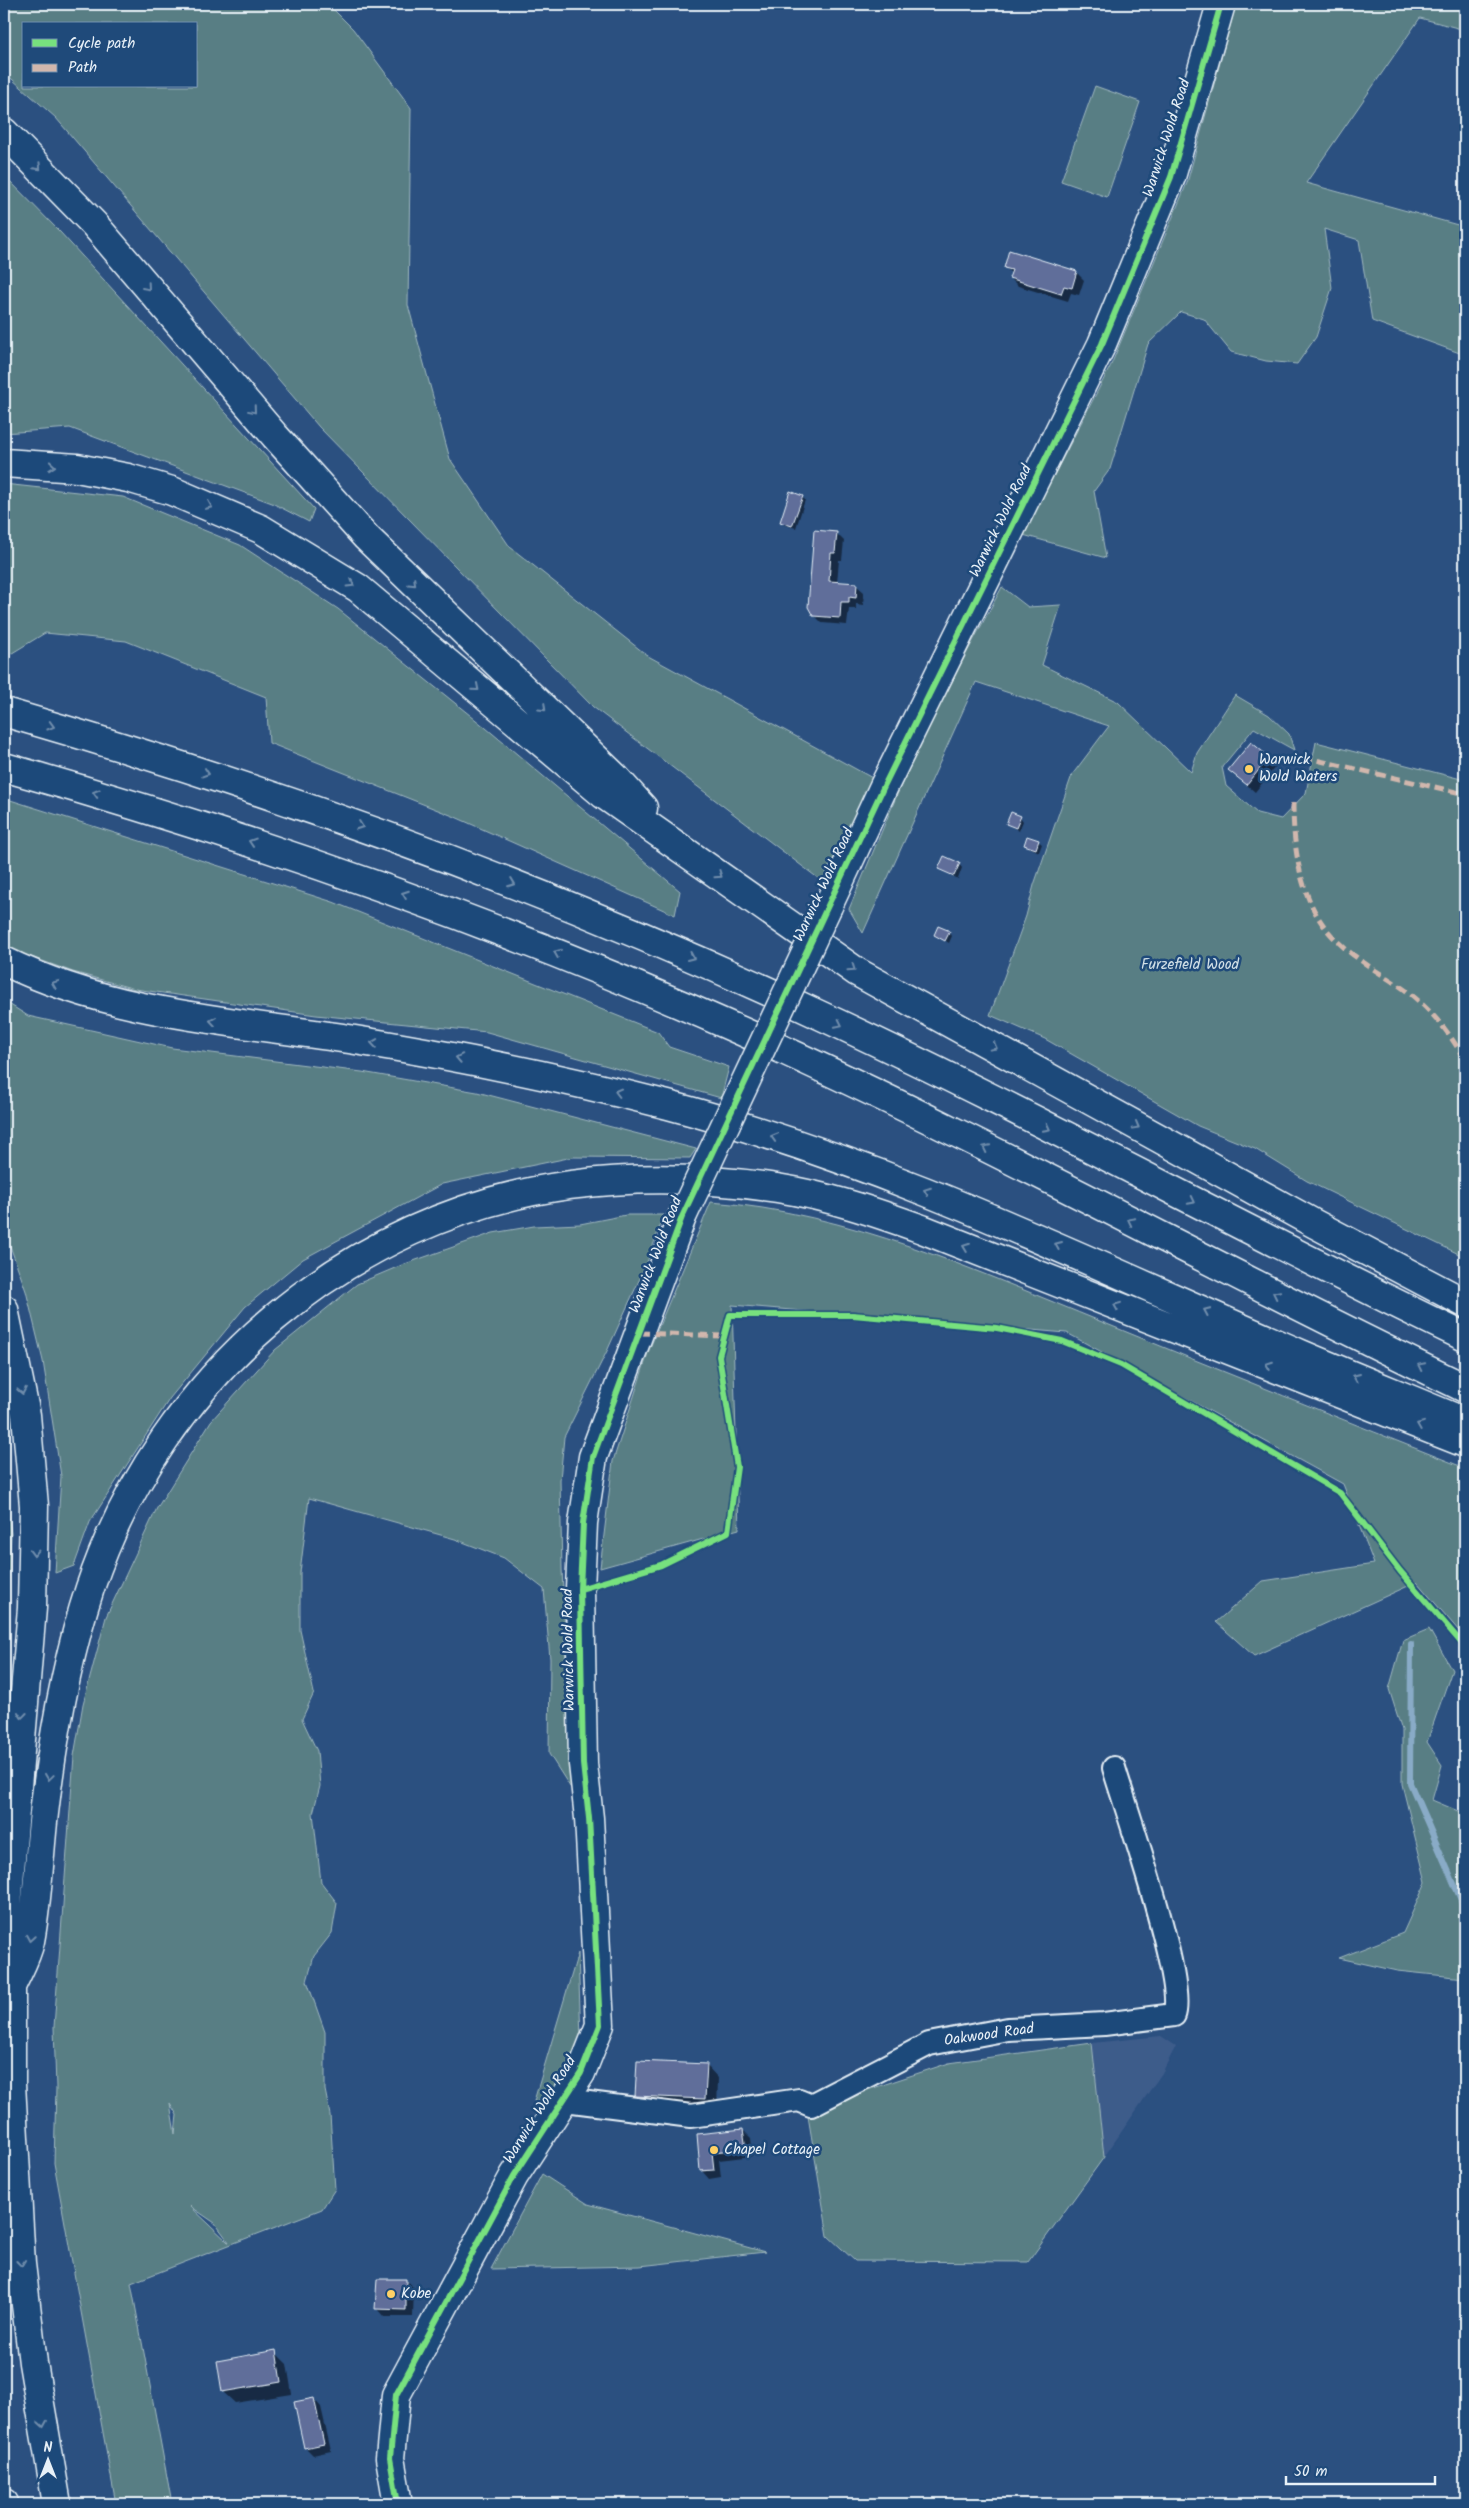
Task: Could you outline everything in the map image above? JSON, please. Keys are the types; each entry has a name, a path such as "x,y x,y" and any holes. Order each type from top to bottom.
{"main road":[{"name":"Warwick Wold Road","path":"398,2504 390,2458 396,2396 514,2176 581,2073 600,2025 589,1818 583,1764 580,1589 583,1523 593,1457 682,1217 884,786 1102,344 1171,177 1221,4"},
{"path":"4,132 94,224 275,436 366,537 614,776 680,846"},
{"path":"4,463 77,468 128,478 172,491 261,529 358,588 603,794 680,846 857,972 1315,1224 1465,1304"},
{"path":"4,712 153,756 357,824 552,898 646,938 814,1012 901,1054 1465,1337"},
{"path":"4,767 106,796 306,859 505,932 676,1003 897,1104 1465,1388"},
{"path":"4,961 66,988 116,1002 192,1018 345,1038 496,1065 574,1081 673,1107 775,1137 866,1167 972,1209 1300,1353 1465,1422"},
{"path":"11,1987 30,1944 44,1814 63,1691 89,1590 105,1546 126,1500 183,1412 236,1351 285,1308 324,1280 373,1250 424,1226 464,1211 522,1194 568,1185 611,1181 709,1180 779,1188 825,1198 862,1207 940,1236 1465,1443"},
{"path":"4,1309 26,1415 34,1506 32,1608 4,1942 11,1987 11,2084 21,2264 33,2363 56,2504"}],"street":[{"name":"Oakwood Road","path":"565,2100 691,2116 799,2100 810,2105 929,2044 1008,2029 1104,2024 1174,2014 1177,2007 1172,1964 1114,1768"}],"shaded area":[{"path":"1161,2036 1176,2046 1162,2073 1104,2157 1092,2043"}],"green space":[{"path":"4,4 328,4 353,29 411,108 408,305 450,459 510,547 648,656 876,780 823,882 593,707 319,427 56,118 22,88 198,88 198,22 22,22 22,88 4,72"},
{"path":"1236,4 1465,4 1465,30 1420,18 1306,183 1465,227 1465,355 1372,321 1359,240 1324,229 1332,288 1316,337 1297,364 1266,361 1231,352 1204,319 1181,312 1148,344 1110,469 1094,491 1106,558 1023,535 1111,365 1187,183"},
{"path":"1095,86 1140,102 1107,197 1061,181"},
{"path":"4,175 60,232 314,509 309,522 272,503 70,428 4,433"},
{"path":"4,484 123,497 240,545 338,609 486,728 680,891 675,915 453,816 269,743 266,697 126,641 45,633 4,658"},
{"name":"Furzefield Wood","path":"1002,587 1028,607 1061,605 1042,665 1118,702 1191,772 1197,753 1235,695 1269,715 1289,734 1294,750 1254,728 1222,767 1226,786 1257,813 1281,819 1306,793 1316,742 1465,780 1465,1257 1307,1181 1255,1149 1198,1126 1045,1039 990,1015 1026,916 1034,885 1072,775 1109,726 976,682 863,933 849,909 921,738"},
{"path":"4,798 333,902 658,1032 669,1047 729,1067 721,1098 487,1032 316,1015 135,989 73,972 4,947"},
{"path":"4,1001 28,1016 172,1048 362,1072 477,1092 696,1149 690,1158 573,1157 442,1184 303,1259 245,1307 170,1398 90,1522 74,1566 55,1573 61,1476 43,1361 26,1291 4,1229"},
{"path":"711,1202 762,1208 812,1218 862,1231 911,1247 1007,1283 1238,1378 1465,1468 1465,1638 1417,1582 1254,1656 1216,1622 1263,1581 1374,1564 1343,1484 1067,1333 732,1305 739,1529 600,1568 613,1461 649,1350"},
{"path":"626,1215 664,1215 646,1265 608,1349 564,1437 560,1480 562,1569 572,1790 549,1754 550,1659 544,1589 504,1558 455,1539 309,1498 300,1573 300,1630 314,1693 302,1719 317,1751 320,1786 313,1813 321,1882 337,1903 332,1933 314,1956 307,1981 325,2032 325,2090 330,2115 335,2189 322,2209 131,2283 172,2504 116,2504 54,2163 56,2088 54,2027 74,1756 83,1704 106,1617 157,1508 211,1421 275,1350 357,1284 402,1265 493,1233 534,1226 580,1224","holes":["170,2103 177,2115 175,2134","190,2206 215,2223 229,2242 228,2242"]},
{"path":"4,1482 11,1534 4,1677"},
{"path":"1429,1629 1452,1670 1427,1742 1442,1765 1432,1800 1465,1814 1465,1978 1397,1971 1339,1958 1403,1933 1426,1882 1402,1784 1402,1730 1389,1689 1403,1640"},
{"path":"578,1953 581,2039 558,2098 534,2101"},
{"path":"1092,2043 1104,2157 1028,2262 855,2261 828,2236 807,2110 949,2063"},
{"path":"542,2174 588,2204 765,2252 640,2266 491,2269"}],"building":[{"path":"1009,250 1077,271 1072,288 1064,286 1061,294 1009,278 1012,270 1004,268"},
{"path":"790,491 803,496 792,526 780,522"},
{"path":"814,530 837,532 835,553 831,553 829,581 857,583 856,598 849,597 849,602 841,602 840,618 813,616 808,607"},
{"path":"1251,742 1269,757 1247,785 1228,770"},
{"path":"1011,812 1021,816 1016,828 1006,824"},
{"path":"1027,836 1039,840 1036,849 1024,845"},
{"path":"944,856 960,863 954,876 938,869"},
{"path":"938,926 950,931 945,941 934,935"},
{"path":"637,2061 707,2064 705,2099 635,2096"},
{"name":"Chapel Cottage","path":"743,2129 746,2149 712,2152 714,2170 700,2171 697,2134"},
{"name":"Kobe","path":"377,2279 406,2279 406,2310 375,2309"},
{"path":"276,2350 281,2382 222,2392 217,2361"},
{"path":"314,2398 324,2444 304,2448 294,2402"}],"waterway":[{"path":"1411,1644 1410,1783 1465,1909"},
{"path":"1465,1980 1463,2014 1465,2021"}],"marked path":[{"path":"1303,757 1465,794"},
{"path":"1293,803 1294,834 1299,867 1315,913 1332,936 1350,952 1420,1002 1453,1040 1465,1061"},
{"path":"639,1333 724,1336"}],"cycle path":[{"path":"398,2504 390,2458 396,2395 514,2176 581,2073 600,2025 589,1818 583,1764 580,1589 583,1523 593,1457 682,1217 884,786 1102,344 1171,177 1221,4"},
{"path":"580,1589 661,1565 728,1532 737,1467 719,1356 730,1315 853,1315 997,1328 1062,1341 1121,1365 1340,1493 1400,1571 1465,1647"}],"place":[{"name":"Warwick Wold Waters","path":"1249,769"},
{"name":"Chapel Cottage","path":"714,2150"},
{"name":"Kobe","path":"391,2294"}]}
